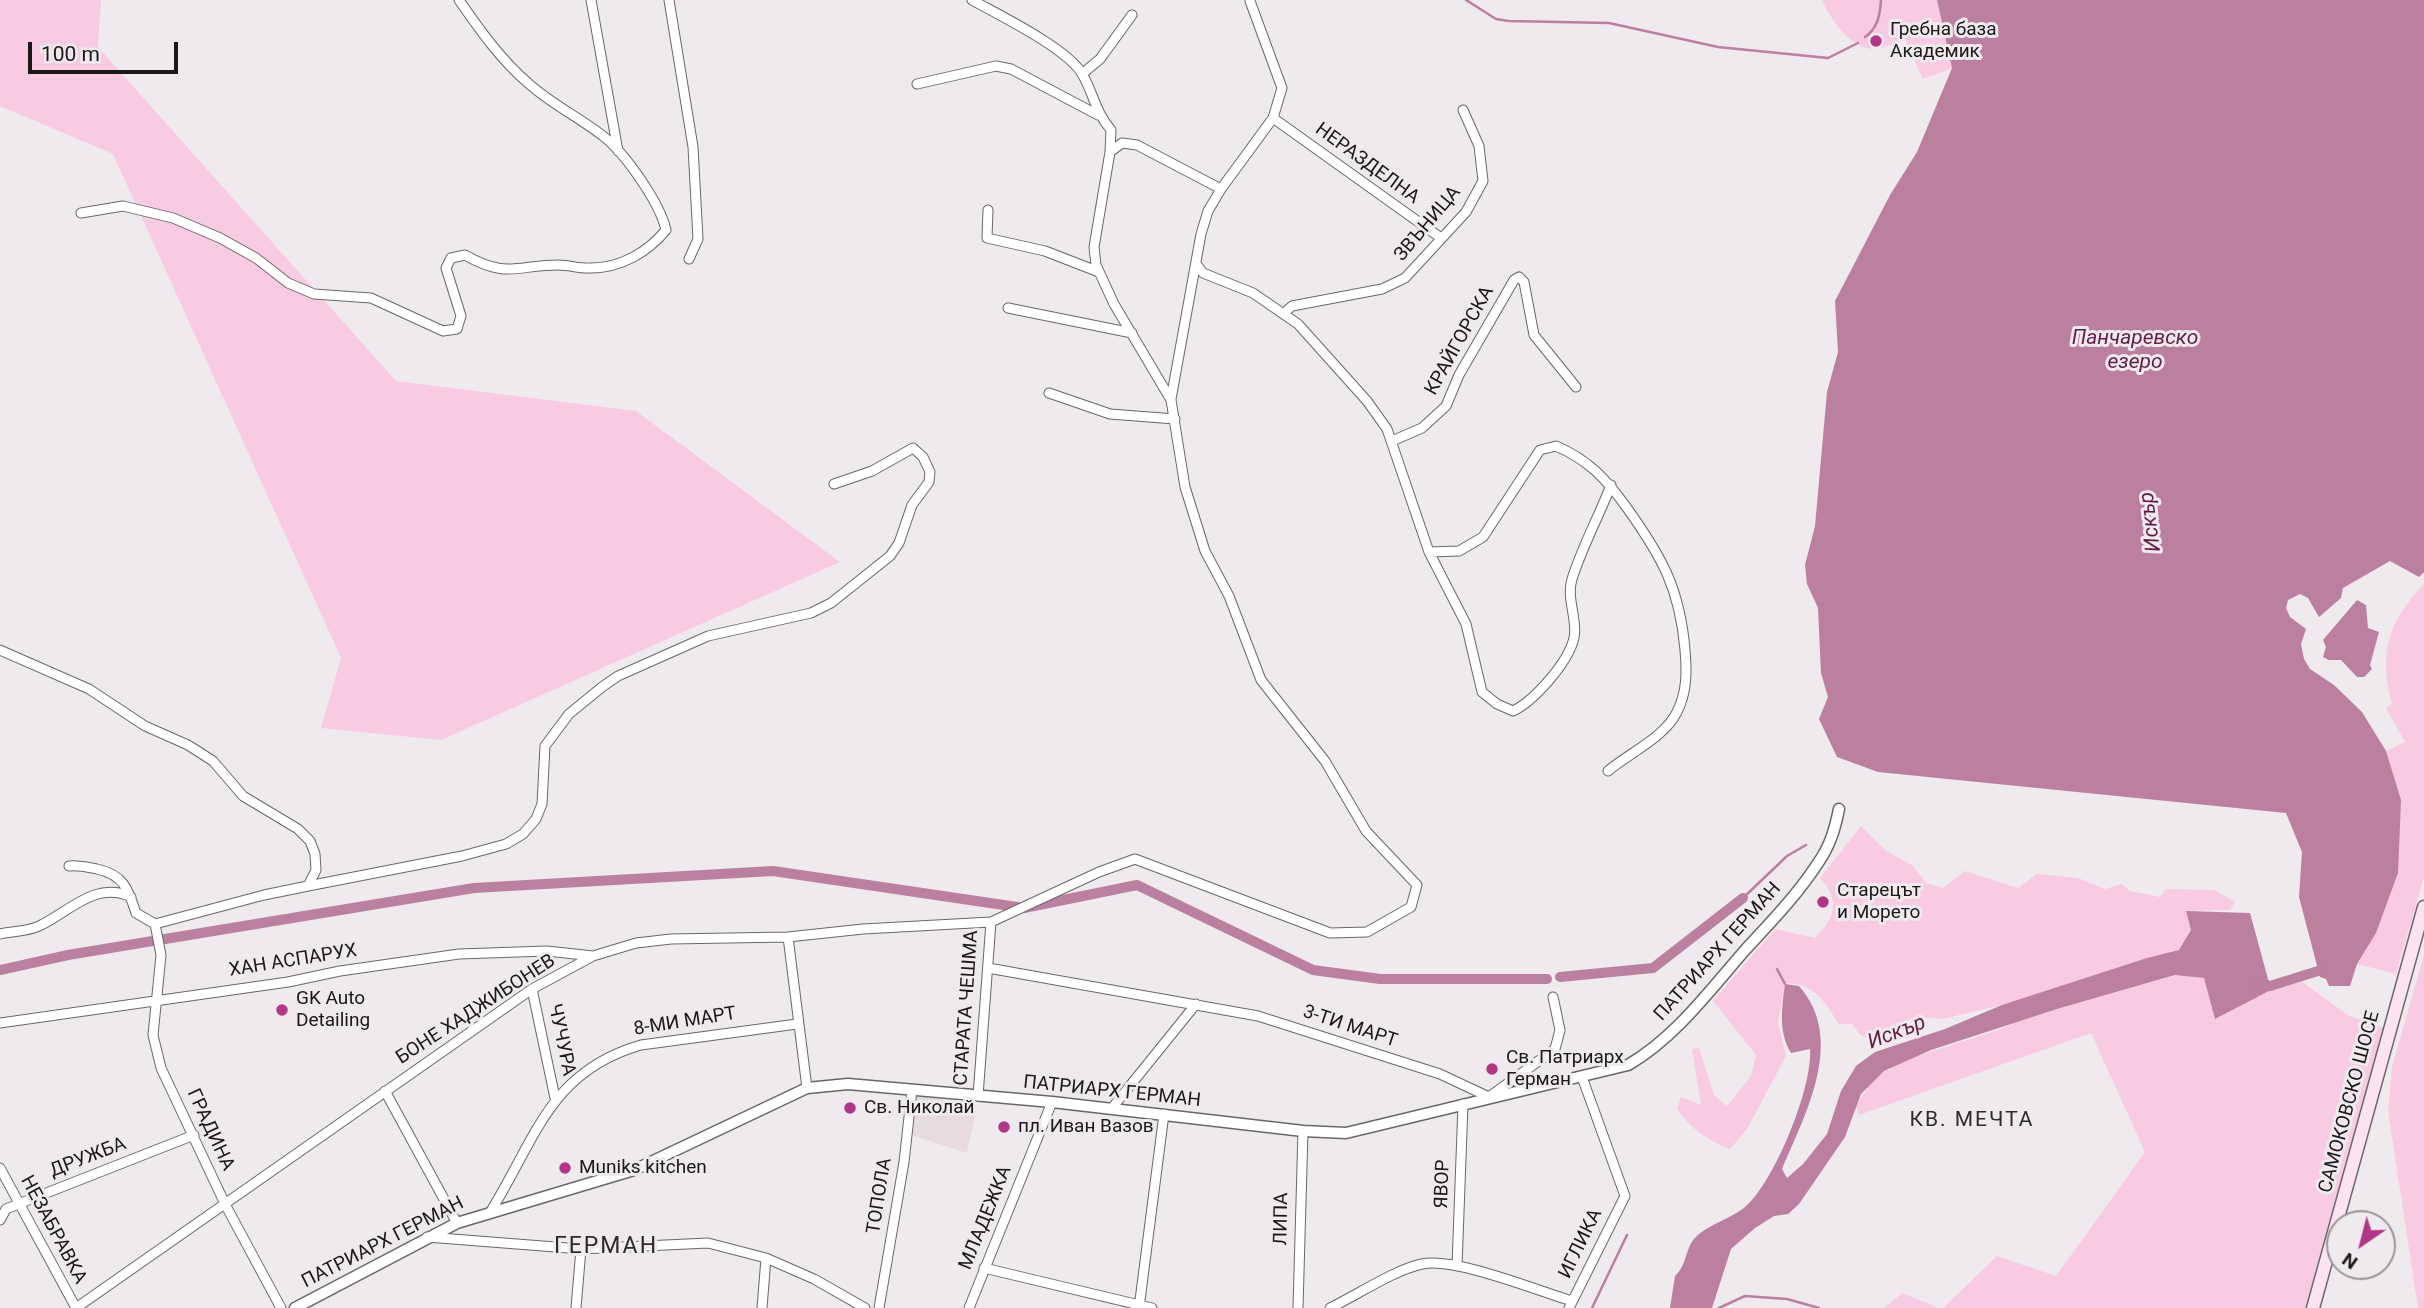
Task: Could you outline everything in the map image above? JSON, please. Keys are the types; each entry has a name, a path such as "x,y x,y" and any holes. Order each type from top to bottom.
{"main road":[{"name":"САМОКОВСКО ШОСЕ","path":"2313,1308 2424,907"}],"street":[{"path":"81,213 123,206 173,218 220,238 256,258 288,283 314,294 371,298 443,331 457,329 461,316 446,268 451,258 465,255 480,264 506,272 558,265 591,268 618,264 656,243 666,230 662,213 618,153 604,137 527,82 494,48 459,0"},
{"path":"591,0 618,153"},
{"path":"669,0 693,146 698,239 689,259"},
{"path":"972,0 1070,58 1082,74 1098,115 1111,130 1111,152 1094,247 1099,272 1171,400"},
{"path":"1171,400 1201,234 1208,211 1273,118 1282,89 1250,1"},
{"path":"1082,74 1100,59 1132,15"},
{"path":"917,83 996,66 1011,69 1098,115"},
{"name":"ЗВЪНИЦА","path":"1283,314 1293,306 1393,284 1405,278 1466,212 1483,181 1479,146 1463,110"},
{"name":"НЕРАЗДЕЛНА","path":"1273,118 1441,238"},
{"path":"1111,152 1122,143 1137,145 1221,189"},
{"path":"988,210 987,238 1045,250 1099,272"},
{"path":"1197,265 1203,273 1253,293 1283,314 1306,333 1367,401 1392,441 1429,552 1465,624 1482,692 1497,704 1513,710 1530,703 1562,659 1574,637 1569,597 1572,580 1611,485"},
{"name":"КРАЙГОРСКА","path":"1392,441 1422,428 1446,407 1459,375 1514,280 1519,277 1524,282 1534,335 1576,387"},
{"path":"1008,308 1132,333"},
{"path":"1049,393 1110,414 1175,419"},
{"name":"БОНЕ ХАДЖИБОНЕВ","path":"76,1308 226,1206 532,989 593,956 636,943 671,939 788,937 863,929 991,922 1099,872 1135,859 1330,933 1367,932 1411,907 1416,897 1417,885 1366,831 1325,761 1261,680 1245,633 1205,551 1193,518 1171,400"},
{"path":"1429,552 1459,551 1483,537 1540,450 1556,446 1583,458 1611,485 1647,534 1669,573 1680,607 1686,668 1685,694 1675,716 1643,746 1628,754 1608,771"},
{"path":"69,866 78,865 112,872 126,884 136,913 155,924 239,901 462,856 506,844 523,834 536,819 542,804 545,746 569,714 618,676 680,647 708,636 811,613 831,603 890,556 899,543 912,505 929,482 930,472 923,457 913,448 872,471 834,484"},
{"path":"0,650 80,684 145,726 188,745 213,761 243,796 298,829 310,841 315,854 316,870 308,886"},
{"name":"ПАТРИАРХ ГЕРМАН","path":"295,1308 457,1223 491,1210 634,1170 807,1088 848,1084 1112,1108 1303,1131 1346,1133 1628,1065 1642,1056 1690,1013 1818,864 1834,834 1839,809"},
{"path":"0,934 36,928 71,905 99,894 117,892 131,897"},
{"name":"СТАРАТА ЧЕШМА","path":"978,1096 991,922"},
{"name":"ГРАДИНА","path":"155,924 161,955 153,1035 161,1068 226,1206 281,1308"},
{"path":"788,937 807,1088"},
{"name":"ХАН АСПАРУХ","path":"0,1023 288,982 340,971 459,954 547,951 593,956"},
{"name":"3-ТИ МАРТ","path":"988,968 1258,1016 1440,1074 1489,1097"},
{"name":"ЧУЧУРА","path":"532,989 555,1098"},
{"path":"1489,1097 1555,1049 1560,1030 1553,997"},
{"path":"1112,1108 1196,1004"},
{"name":"8-МИ МАРТ","path":"491,1210 555,1098 594,1065 619,1051 641,1045 797,1024"},
{"name":"ИГЛИКА","path":"1570,1305 1625,1196 1582,1077"},
{"name":"ТОПОЛА","path":"879,1308 904,1162 912,1090"},
{"path":"385,1091 457,1223"},
{"name":"МЛАДЕЖКА","path":"969,1308 1052,1102"},
{"name":"ЯВОР","path":"1457,1266 1463,1104"},
{"path":"1139,1307 1164,1114"},
{"name":"ЛИПА","path":"1298,1308 1303,1131"},
{"name":"ДРУЖБА","path":"0,1220 6,1209 194,1135"},
{"name":"НЕЗАБРАВКА","path":"0,1168 76,1308"},
{"path":"427,1237 581,1249 708,1243 766,1258 814,1279 865,1308"},
{"path":"576,1308 581,1249"},
{"path":"762,1308 766,1258"},
{"path":"1330,1308 1422,1264 1457,1266 1570,1305"},
{"path":"984,1268 1152,1308"}],"shaded area":[{"path":"0,0 101,0 98,47 396,381 636,411 840,562 441,740 321,728 341,658 113,154 0,106"},
{"name":"Гребна база Академик","path":"1822,0 1937,0 1952,68 1923,79 1905,39 1881,48 1864,47 1842,31"},
{"path":"2424,584 2424,877 2396,974 2357,964 2376,933 2401,800 2386,751 2405,742 2386,708 2392,704 2386,654 2394,625"},
{"path":"1861,826 1886,851 1912,865 1926,883 1943,888 1965,871 2018,888 2037,874 2078,878 2105,889 2122,884 2130,891 2160,897 2166,889 2215,890 2235,902 2230,910 2186,911 2199,961 2170,953 2147,958 2018,1001 1943,1019 1914,1017 1872,1040 1860,1035 1852,1024 1839,1024 1823,1001 1811,990 1785,983 1778,1022 1786,1056 1747,1129 1730,1149 1722,1146 1694,1128 1677,1109 1681,1097 1701,1105 1692,1049 1699,1048 1714,1095 1727,1106 1751,1076 1756,1055 1713,1001 1775,929 1815,938 1822,931 1831,916 1833,902 1827,886 1820,878"},
{"path":"2424,955 2424,1308 2418,1308 2388,1111 2392,1067"},
{"path":"2176,975 2204,978 2216,1019 2271,990 2302,982 2348,1015 2384,1028 2333,1210 2326,1210 2326,1234 2305,1308 1943,1308 1997,1256 2056,1276 2145,1152 2091,1033 1859,1115 1856,1105 1876,1076 1911,1058 1998,1030 2023,1019"},
{"path":"916,1095 977,1106 967,1153 911,1135"},
{"path":"1902,1293 1939,1308 1884,1308"}],"water":[{"name":"Панчаревско езеро","path":"1937,0 2424,0 2424,572 2419,577 2390,561 2343,588 2341,598 2319,617 2308,598 2300,594 2288,600 2286,608 2290,617 2306,629 2301,644 2304,659 2310,669 2334,685 2362,712 2386,751 2401,800 2398,873 2376,933 2357,964 2350,986 2329,986 2326,979 2320,977 2299,897 2302,852 2286,813 1878,772 1837,757 1819,719 1828,697 1821,673 1818,608 1807,584 1805,565 1815,526 1827,392 1838,352 1835,301 1890,195 1917,152 1952,68"},
{"path":"2357,600 2366,605 2368,628 2379,632 2370,665 2372,669 2364,677 2357,677 2341,660 2323,657 2326,647 2323,640"},
{"path":"2186,911 2250,913 2271,990 2215,1019 2204,978 2175,975 2057,1009 1931,1050 1884,1071 1861,1094 1845,1137 1799,1204 1788,1214 1774,1216 1755,1228 1731,1249 1712,1308 1670,1308 1675,1276 1682,1267 1691,1243 1705,1230 1745,1207 1756,1195 1779,1156 1798,1109 1809,1066 1810,1049 1791,1053 1787,1045 1782,1019 1785,984 1799,986 1813,1007 1820,1029 1821,1052 1810,1100 1782,1169 1787,1178 1803,1164 1827,1134 1841,1091 1856,1066 1875,1052 1945,1029 2002,1005 2179,950 2191,930"}],"waterway":[{"path":"1466,0 1496,19 1609,23 1718,47 1828,58 1858,43"},
{"path":"1865,37 1878,21 1881,0"},
{"path":"1743,898 1787,856 1806,845"},
{"path":"0,970 68,955 474,888 773,871 1024,908 1137,885 1313,970 1380,979 1547,979"},
{"path":"1560,977 1653,968 1743,898"},
{"path":"1777,969 1785,984"},
{"path":"2257,982 2270,986 2318,971"},
{"path":"1592,1308 1627,1235"},
{"path":"1719,1308 1745,1296 1787,1299 1819,1308"}],"place":[{"name":"Гребна база Академик","path":"1876,41"},
{"name":"Старецът и Морето","path":"1823,902"},
{"name":"GK Auto Detailing","path":"282,1010"},
{"name":"Св. Патриарх Герман","path":"1492,1069"},
{"name":"Св. Николай","path":"850,1108"},
{"name":"пл. Иван Вазов","path":"1004,1127"},
{"name":"Muniks kitchen","path":"565,1168"}],"district":[{"name":"КВ. МЕЧТА","path":"1972,1121"},
{"name":"ГЕРМАН","path":"606,1247"}],"water label":[{"name":"Искър","path":"2151,522"},
{"name":"Искър","path":"1897,1033"}]}
